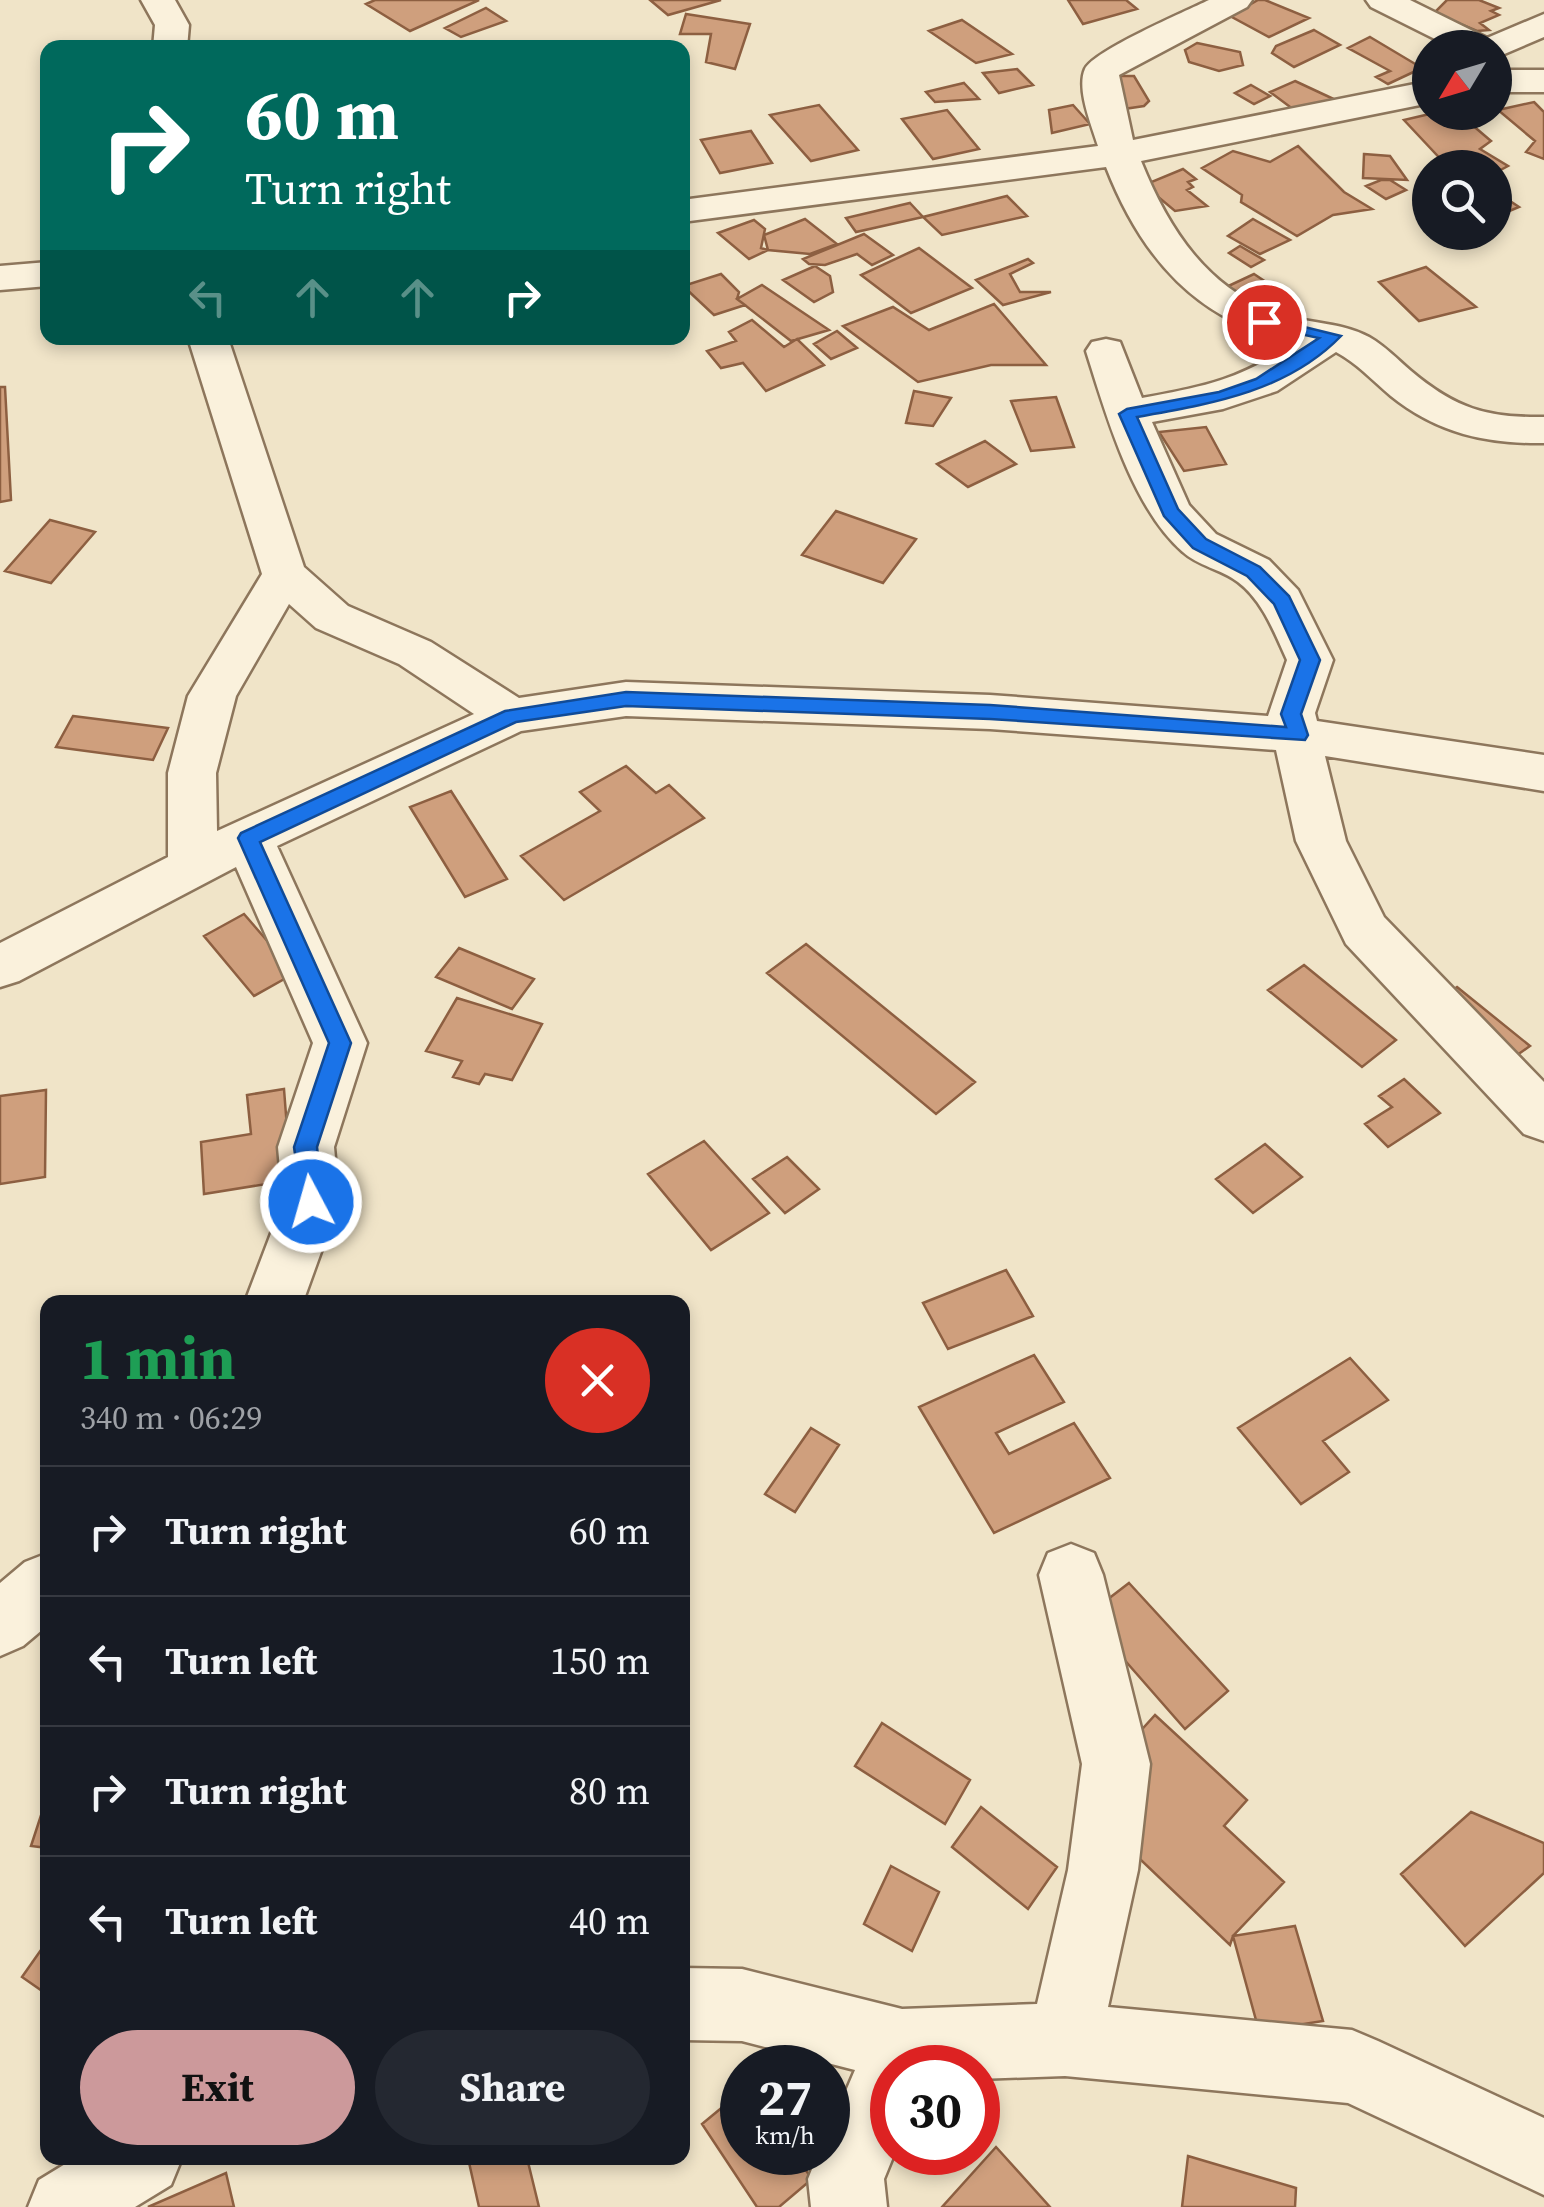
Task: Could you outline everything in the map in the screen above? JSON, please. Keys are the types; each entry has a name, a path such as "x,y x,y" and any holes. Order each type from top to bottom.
{"street":[{"path":"158,0 172,25 171,40"},
{"path":"1235,0 1124,55 1101,71 1099,92 1118,154 1165,246 1185,271 1224,301 1264,322 1333,336 1357,347 1449,420 1499,432 1544,430"},
{"path":"1383,0 1444,30"},
{"path":"1512,39 1544,24"},
{"path":"1512,81 1544,81"},
{"path":"690,210 1118,154 1412,96"},
{"path":"0,278 40,275"},
{"path":"1127,414 1222,396 1262,382 1333,336"},
{"path":"210,345 284,574 332,617 415,652 512,716"},
{"path":"1106,351 1127,414 1170,512 1200,544 1253,572 1282,601 1310,660 1291,714 1321,842 1364,930 1544,1118"},
{"path":"193,868 192,773 212,696 284,574"},
{"path":"0,967 248,838 512,716 626,699 990,712 1298,735 1544,772"},
{"path":"248,838 340,1043 306,1147 311,1202 277,1295"},
{"path":"1065,2039 1103,1870 1116,1764 1071,1575"},
{"path":"0,1624 40,1591"},
{"path":"690,2004 742,2005 898,2045"},
{"path":"925,2045 1065,2039 1352,2067 1544,2157"},
{"path":"849,2207 846,2180 870,2123"},
{"path":"66,2207 133,2165"}],"building":[{"path":"375,0 479,0 410,31 366,4"},
{"path":"650,0 721,0 668,15"},
{"path":"1068,0 1126,0 1137,9 1083,24"},
{"path":"1258,0 1309,18 1269,37 1230,16"},
{"path":"1447,0 1479,0 1499,8 1491,11 1499,15 1480,23 1489,30 1475,30 1434,13"},
{"path":"486,8 506,21 461,37 445,28"},
{"path":"686,14 750,24 735,69 706,62 711,34 680,34"},
{"path":"962,20 1012,54 976,63 929,31"},
{"path":"1314,30 1340,45 1294,67 1272,53 1276,46"},
{"path":"1370,37 1412,62 1412,73 1388,84 1376,77 1390,71 1348,48"},
{"path":"1197,43 1240,52 1243,65 1219,71 1189,62 1185,50"},
{"path":"1017,69 1033,85 999,93 983,73"},
{"path":"1108,76 1134,76 1149,101 1144,106 1117,110"},
{"path":"1295,81 1340,102 1309,121 1270,92"},
{"path":"964,83 979,99 935,102 926,92"},
{"path":"1251,85 1270,96 1254,104 1235,93"},
{"path":"1534,102 1544,112 1544,159 1526,152 1535,141 1512,122 1512,107"},
{"path":"819,105 858,150 811,161 770,115"},
{"path":"1073,105 1090,124 1052,133 1049,110"},
{"path":"947,110 979,149 933,159 902,119"},
{"path":"1413,130 1478,130 1491,141 1482,150 1432,150"},
{"path":"751,131 772,163 720,173 701,140"},
{"path":"1298,146 1344,192 1372,209 1333,215 1297,236 1241,202 1242,195 1202,168 1233,151 1270,162"},
{"path":"1364,154 1390,156 1407,180 1363,178"},
{"path":"1183,169 1196,179 1188,182 1193,187 1187,190 1207,206 1175,211 1144,185"},
{"path":"1390,180 1406,190 1386,199 1366,186"},
{"path":"1007,196 1027,216 942,235 923,217"},
{"path":"910,203 923,217 856,232 846,218"},
{"path":"805,219 837,244 810,254 768,250 764,235"},
{"path":"1253,219 1290,240 1260,254 1228,236"},
{"path":"754,220 765,229 761,248 768,250 749,259 718,233"},
{"path":"864,234 893,255 872,265 857,254 825,265 809,264 803,259"},
{"path":"1240,246 1264,260 1251,267 1229,253"},
{"path":"919,248 972,288 911,313 861,275"},
{"path":"1028,259 1033,263 1010,274 1020,292 1051,292 1003,305 976,280"},
{"path":"815,266 830,276 833,292 814,302 783,280"},
{"path":"1426,267 1476,307 1419,321 1379,282"},
{"path":"721,274 739,292 737,299 745,305 714,315 690,293 690,284"},
{"path":"1254,274 1293,300 1256,311 1222,289"},
{"path":"762,285 829,330 791,341 737,299"},
{"path":"994,304 1046,365 991,365 918,382 843,326 893,307 929,330"},
{"path":"752,320 784,347 797,339 824,365 766,391 743,363 721,368 707,351 736,341 729,332"},
{"path":"837,331 857,348 831,359 814,344"},
{"path":"0,387 5,387 11,500 0,502"},
{"path":"914,391 951,398 933,426 906,423"},
{"path":"1056,397 1074,447 1031,451 1011,401"},
{"path":"1206,427 1226,464 1184,471 1159,432"},
{"path":"985,441 1016,464 968,487 937,464"},
{"path":"836,511 916,539 883,583 802,555"},
{"path":"50,520 95,532 51,583 5,571"},
{"path":"73,716 168,728 153,760 56,747"},
{"path":"626,766 656,793 669,785 704,818 564,900 521,856 600,811 580,792"},
{"path":"451,791 507,879 465,897 410,807"},
{"path":"244,914 295,973 254,996 204,936"},
{"path":"806,944 975,1082 936,1114 767,973"},
{"path":"459,948 534,979 512,1009 436,977"},
{"path":"1304,965 1396,1040 1362,1067 1268,990"},
{"path":"1457,987 1530,1046 1489,1075 1417,1016"},
{"path":"457,998 542,1024 512,1080 485,1074 479,1084 453,1077 462,1061 426,1051"},
{"path":"1404,1079 1440,1113 1388,1147 1365,1124 1392,1107 1379,1096"},
{"path":"284,1089 291,1180 204,1194 201,1142 251,1134 247,1095"},
{"path":"46,1090 45,1177 0,1184 0,1096"},
{"path":"704,1141 769,1213 711,1250 648,1174"},
{"path":"1265,1144 1302,1177 1253,1213 1216,1179"},
{"path":"787,1157 819,1189 785,1213 753,1179"},
{"path":"1006,1270 1033,1316 948,1349 923,1303"},
{"path":"1034,1355 1064,1402 996,1433 1009,1454 1074,1423 1110,1478 994,1533 919,1407"},
{"path":"1350,1358 1388,1400 1323,1441 1349,1472 1301,1504 1238,1428"},
{"path":"811,1428 839,1445 795,1512 765,1494"},
{"path":"1129,1583 1228,1691 1185,1729 1086,1616"},
{"path":"1155,1715 1247,1800 1224,1826 1284,1882 1233,1936 1230,1945 1078,1800"},
{"path":"882,1723 970,1780 945,1824 855,1766"},
{"path":"981,1807 1057,1867 1028,1909 952,1847"},
{"path":"1471,1812 1544,1843 1544,1873 1465,1946 1401,1874"},
{"path":"40,1818 40,1847 31,1846"},
{"path":"891,1866 939,1892 912,1951 864,1924"},
{"path":"1295,1926 1323,2021 1259,2031 1233,1936"},
{"path":"40,1951 40,1989 22,1977"},
{"path":"720,2109 720,2151 702,2124"},
{"path":"1000,2151 1050,2207 942,2207 971,2175 1000,2175"},
{"path":"1188,2156 1296,2188 1295,2207 1182,2207"},
{"path":"470,2165 529,2165 539,2207 479,2207"},
{"path":"226,2173 234,2207 148,2207"},
{"path":"736,2175 809,2175 812,2179 779,2207 757,2207"}],"route":[{"path":"311,1202 306,1147 340,1043 248,838 394,768 512,716 626,699 990,712 1298,735 1291,714 1310,660 1282,601 1253,572 1200,544 1170,512 1127,414 1222,396 1262,382 1333,336 1264,322"}]}
